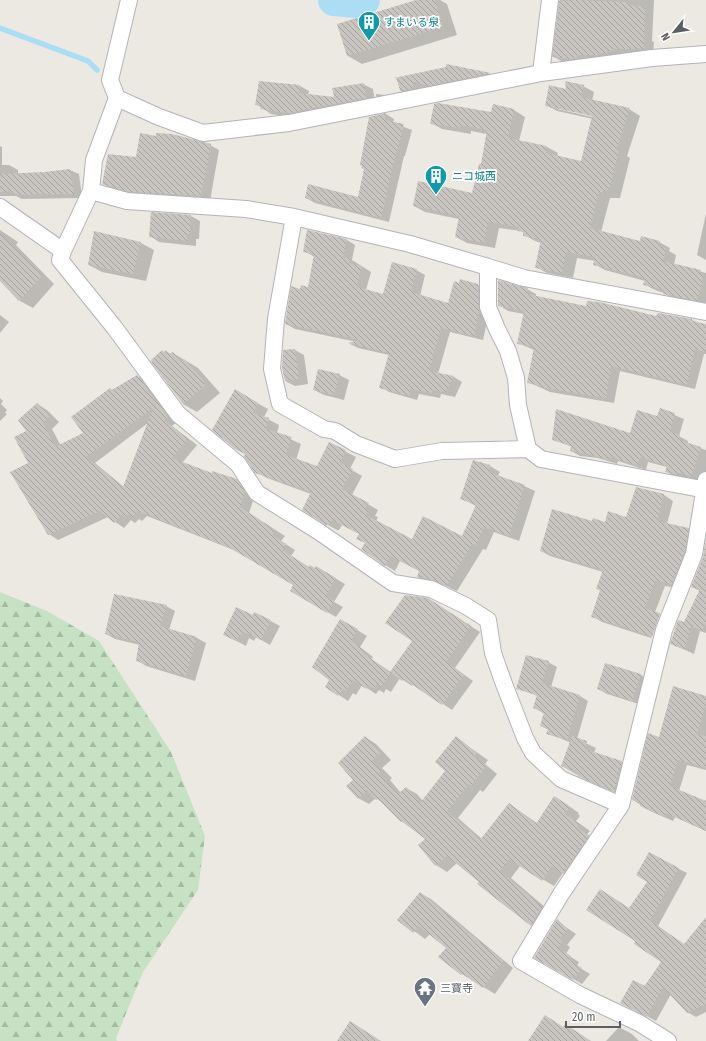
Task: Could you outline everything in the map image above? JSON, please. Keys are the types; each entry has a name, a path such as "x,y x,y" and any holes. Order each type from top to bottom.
{"street":[{"path":"129,0 110,80 117,98 94,160 91,191 60,260 114,328 178,414 238,464 257,493 318,531 393,583 431,589 466,606 488,620 493,653 525,738 533,753 561,780 621,805"},
{"path":"542,73 550,0"},
{"path":"117,98 159,117 203,133 289,123 542,73 652,58 706,54"},
{"path":"91,191 127,201 246,209 294,217 410,244 524,278 706,312"},
{"path":"0,207 63,251"},
{"path":"294,217 284,284 276,320 272,368 280,404 324,429 335,432 356,444 395,459 442,451 528,448"},
{"path":"488,267 488,307 508,351 516,378 518,405 528,448 541,459 705,486 694,554 664,630 621,805 561,894 520,961 580,995 639,1023 668,1041"}],"green space":[{"path":"0,592 47,611 99,641 171,752 205,836 198,890 143,972 116,1038 117,1041 0,1041"}],"building":[{"name":"すまいる泉","path":"416,0 435,0 443,27 347,56 337,24"},
{"path":"578,0 626,2 627,5 645,6 644,49 613,49 613,51 607,51 607,53 598,53 598,55 577,55 577,59 552,57 559,1"},
{"path":"446,64 491,73 429,86 414,82 413,89 400,91 397,78 394,78 446,67"},
{"path":"259,81 300,85 299,93 334,97 332,88 364,83 366,98 288,113 260,109 261,106 255,105"},
{"path":"565,81 584,85 581,97 630,108 616,150 619,151 609,190 603,191 603,193 599,192 590,228 640,241 641,236 660,241 658,246 666,248 663,261 701,270 700,274 704,275 697,301 663,294 664,290 643,285 645,278 593,265 595,257 566,252 562,273 535,268 541,239 523,236 523,232 518,231 519,227 488,222 484,243 455,237 459,216 413,206 418,181 472,193 479,164 481,164 487,130 460,125 460,128 430,124 434,104 438,103 491,112 493,104 514,109 508,138 547,146 546,153 581,161 592,116 545,106 549,85 566,89"},
{"path":"386,113 385,120 404,124 381,218 305,198 308,184 358,197 364,169 361,168 362,166 360,165 369,117"},
{"path":"140,133 156,136 156,133 172,134 211,144 201,196 129,192 102,184 108,154 136,157"},
{"path":"70,169 74,194 13,195 13,191 0,192 0,174 45,172"},
{"path":"151,212 191,215 190,234 187,234 187,241 149,237"},
{"path":"307,230 347,239 343,257 350,258 349,263 362,266 357,287 383,294 392,262 417,269 411,292 448,303 454,281 459,283 460,279 478,284 479,311 474,336 441,328 429,371 454,376 446,392 432,390 432,393 410,389 409,396 379,388 389,353 348,343 360,340 285,324 291,286 300,289 301,285 308,287 314,254 303,252"},
{"path":"94,231 141,242 133,274 88,265"},
{"path":"0,233 42,276 19,301 0,281"},
{"path":"498,280 528,288 527,294 586,306 587,301 599,302 656,316 658,313 692,319 692,321 706,324 706,352 695,349 687,385 611,366 606,398 540,387 541,386 527,383 534,347 517,344 524,311 498,306"},
{"path":"295,349 299,379 285,381 282,368 283,350"},
{"path":"162,350 164,352 166,350 169,354 173,352 181,362 184,359 204,381 204,387 183,404 152,363 151,360"},
{"path":"318,369 340,374 334,395 313,390"},
{"path":"137,375 168,417 164,420 188,439 172,458 212,473 212,471 237,479 245,492 240,507 276,530 272,535 286,544 282,550 309,567 310,565 315,568 316,566 336,578 326,595 334,601 327,613 290,591 293,585 228,547 138,511 132,517 129,514 125,518 122,514 114,523 100,511 48,535 10,472 28,463 14,437 26,431 18,420 37,403 50,416 43,423 55,447 83,433 71,417 110,388 112,390","holes":["153,408 123,487 86,457"]},
{"path":"235,389 258,403 253,413 269,418 266,429 292,437 286,455 317,466 329,442 346,450 340,463 353,469 342,489 369,503 365,509 368,511 366,515 412,539 423,516 462,536 476,505 460,499 473,460 490,465 488,472 525,485 509,536 484,527 476,545 472,544 447,586 433,580 417,577 419,571 390,556 385,566 361,549 365,543 356,539 359,534 332,520 329,525 326,525 302,510 311,492 255,473 244,457 245,454 235,449 212,430"},
{"path":"660,408 675,413 670,432 680,435 679,440 701,447 691,477 680,473 679,475 665,472 667,466 640,457 637,465 609,457 608,460 588,454 570,451 571,446 552,440 556,409 630,433 637,410 657,416"},
{"path":"636,487 664,494 657,521 689,528 685,551 672,584 655,581 645,608 660,613 652,637 591,617 600,590 596,589 603,570 540,551 552,509 592,521 593,518 605,522 608,511 626,517"},
{"path":"706,539 706,623 702,631 691,626 685,650 670,644 678,620 684,622 700,589 691,587 703,557"},
{"path":"114,594 167,605 160,626 197,637 186,676 136,661 139,642 105,634"},
{"path":"405,595 428,598 471,626 446,662 464,675 442,705 404,679 402,681 391,673 381,687 377,684 374,689 369,685 366,689 353,680 346,691 343,689 338,696 325,687 329,680 312,667 340,619 358,629 351,641 364,650 363,653 390,672 412,641 385,623"},
{"path":"236,607 253,615 254,612 271,620 261,640 246,633 244,636 240,634 236,641 223,635"},
{"path":"526,655 549,661 542,683 580,695 567,740 546,734 548,729 540,726 544,712 533,708 537,695 516,689"},
{"path":"605,663 641,674 632,701 597,689"},
{"path":"673,686 706,696 706,704 697,734 706,736 706,768 678,760 670,786 706,801 706,831 666,813 664,817 640,806 641,803 632,800 648,733 659,737"},
{"path":"365,736 380,753 372,761 381,771 379,773 398,794 406,787 420,803 445,771 435,762 456,736 477,753 474,757 486,766 471,786 469,784 447,811 480,840 509,803 536,824 554,796 568,805 567,807 569,808 565,814 579,824 577,827 589,836 563,874 552,866 542,881 509,859 500,871 542,907 531,926 477,884 479,882 447,856 435,866 418,845 425,839 402,821 401,822 367,790 358,799 346,786 353,780 338,763"},
{"path":"572,736 587,741 585,749 622,761 614,792 578,776 579,773 561,766"},
{"path":"649,852 679,868 650,921 684,944 706,917 706,1004 687,1013 663,987 647,1017 620,1003 633,980 645,986 661,962 634,944 635,941 586,910 600,889 629,908 647,882 636,875"},
{"path":"420,892 503,961 483,988 463,974 461,975 438,957 446,948 419,926 413,933 397,920"},
{"path":"557,919 568,929 559,939 562,941 558,948 571,956 569,960 582,968 573,980 534,958"},
{"path":"545,1015 563,1027 565,1024 591,1041 528,1041"},
{"path":"350,1021 381,1041 337,1041"}],"waterway":[{"path":"334,0 355,2 364,0"},
{"path":"0,28 88,61 97,70"}],"place":[{"name":"すまいる泉","path":"369,42"},
{"name":"ニコ城西","path":"436,196"},
{"name":"三寶寺","path":"425,1008"}]}
